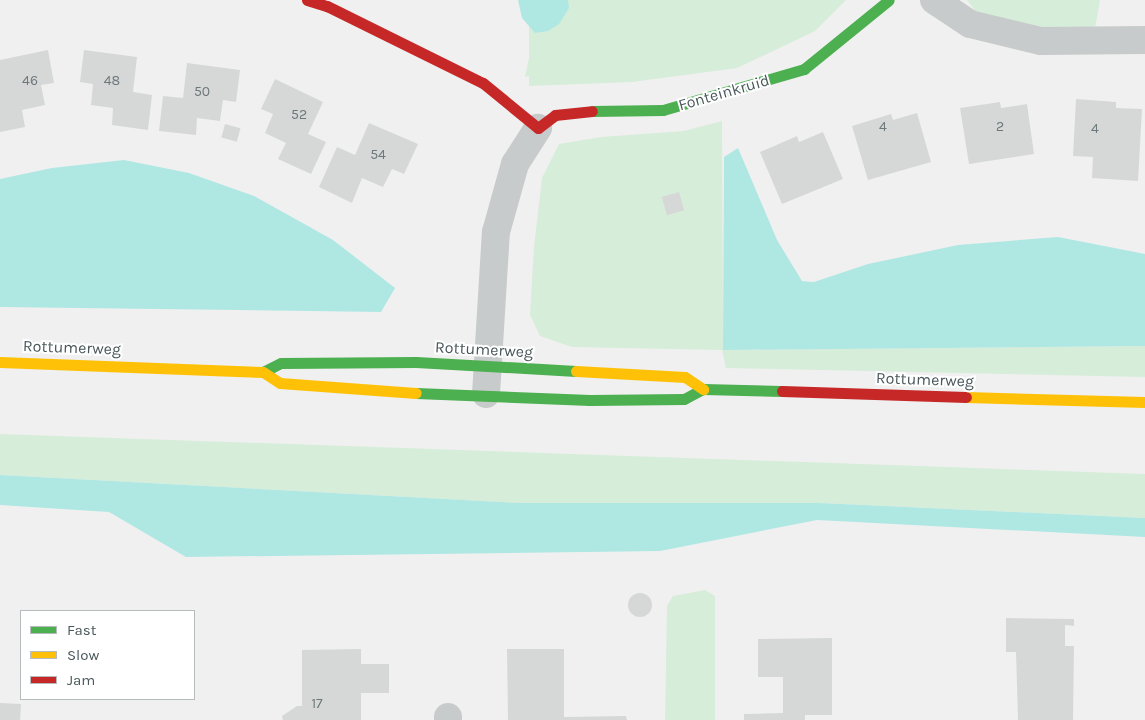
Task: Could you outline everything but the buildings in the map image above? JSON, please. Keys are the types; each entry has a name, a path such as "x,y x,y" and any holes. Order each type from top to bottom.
{"main road":[{"path":"307,0 326,6 483,83 538,128"},
{"name":"Fonteinkruid","path":"538,128 555,116 568,112 663,110 744,89 804,69 889,0"},
{"name":"Rottumerweg","path":"0,362 263,372 281,363 376,361 685,378 703,389"},
{"name":"Rottumerweg","path":"263,372 280,383 373,391 486,394 590,400 684,399 703,389 1145,402"}],"street":[{"path":"934,0 970,24 1041,41 1145,40"},
{"name":"Fonteinkruid","path":"486,394 496,232 515,164 523,147 538,128"}],"green space":[{"path":"529,0 846,0 815,31 737,68 632,82 529,86 529,76 525,77 529,58"},
{"path":"967,0 1100,0 1094,34 1052,35 980,17"},
{"path":"722,121 723,350 1145,346 1145,377 726,368 722,350 572,347 540,336 530,315 534,247 542,178 559,144 601,137 684,131"},
{"path":"0,434 1145,474 1145,518 819,503 519,503 0,475"},
{"path":"705,590 715,596 715,720 665,720 667,606 673,596"}],"water":[{"path":"518,0 568,0 569,8 559,24 548,31 535,33 522,18"},
{"path":"738,148 777,240 802,281 814,282 868,264 958,245 1058,237 1145,254 1145,346 723,350 724,157"},
{"path":"124,160 189,173 254,196 333,240 395,288 381,312 0,307 0,179 52,168"},
{"path":"0,475 519,503 819,503 1145,518 1145,537 817,520 660,551 186,557 109,512 0,505"}],"traffic: fast":[{"path":"592,111 663,110 804,69 889,0"},
{"path":"263,372 281,363 416,362 576,371"},
{"path":"416,393 590,400 684,399 703,389 782,391"}],"traffic: slow":[{"path":"0,362 263,372 280,383 416,393"},
{"path":"576,371 685,377 703,389"},
{"path":"966,397 1145,402"}],"traffic: jam":[{"path":"307,0 327,6 483,83 538,128 555,115 592,111"},
{"path":"782,391 966,397"}]}
